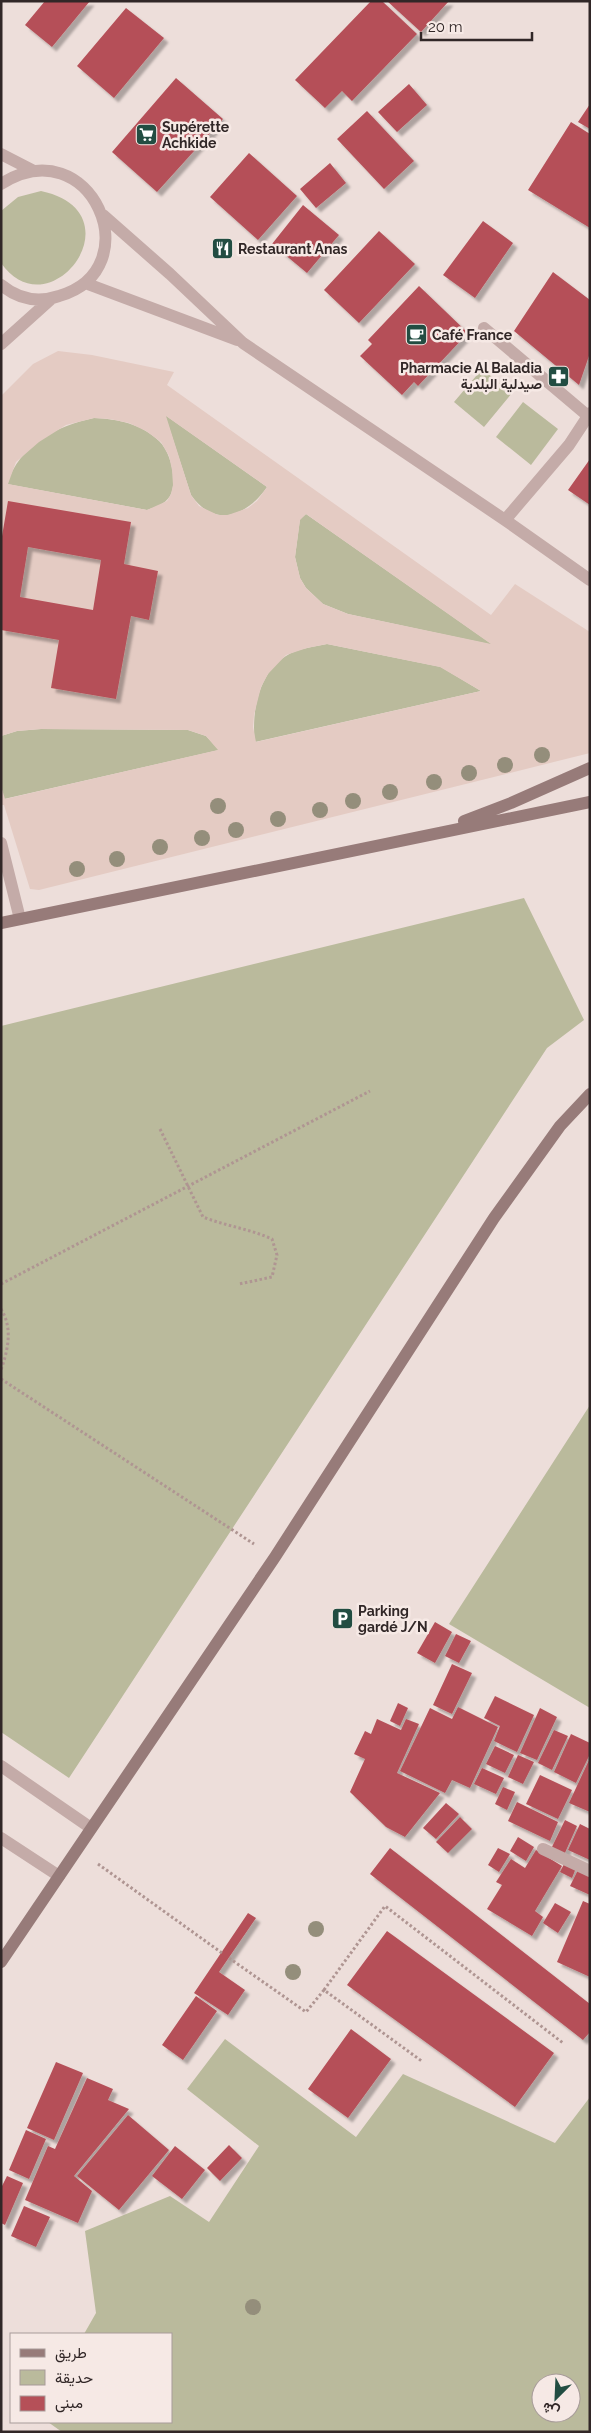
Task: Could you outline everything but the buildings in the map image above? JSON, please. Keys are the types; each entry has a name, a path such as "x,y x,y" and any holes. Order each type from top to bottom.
{"street":[{"path":"1,154 34,171 56,173 76,181 87,190 103,215 170,274 243,343 590,580"},
{"path":"1,184 11,178 34,171"},
{"path":"1,285 21,297 36,300 51,299 69,293 84,283 94,272 105,244 103,215"},
{"path":"84,283 243,343"},
{"path":"1,344 51,299"},
{"path":"484,328 589,415 569,445 504,520"},
{"path":"429,834 511,803 590,768"},
{"path":"1,923 590,802"},
{"path":"1,843 20,919"},
{"path":"1,1962 274,1557 494,1218 560,1126 590,1094"},
{"path":"1,1766 91,1828"},
{"path":"1,1838 59,1876"},
{"path":"543,1849 590,1871"}],"path":[{"path":"1,1284 370,1091"},
{"path":"160,1129 203,1217 227,1227 255,1231 272,1239 277,1255 272,1277 239,1284"},
{"path":"1,1308 6,1317 9,1348 1,1370"},
{"path":"1,1379 274,1557"},
{"path":"77,1849 222,1953"},
{"path":"229,1958 306,2012 385,1906 563,2043"},
{"path":"324,1990 423,2062"}],"green space":[{"path":"41,191 70,203 83,221 85,241 76,261 61,277 42,284 21,281 1,263 1,211 18,197"},
{"path":"482,369 512,393 484,427 454,402"},
{"path":"523,402 558,429 531,465 496,437"},
{"path":"165,415 267,487 250,505 230,515 210,512 200,506 191,495"},
{"path":"94,418 129,424 145,430 159,441 167,452 173,475 172,490 166,501 147,510 7,484 21,458 41,439 66,426"},
{"path":"306,514 493,645 348,614 323,604 306,588 300,578 295,557 300,519"},
{"path":"327,644 441,667 481,691 255,742 254,719 256,706 263,683 269,672 277,663 291,653"},
{"path":"41,729 188,730 206,736 219,750 4,799 1,786 1,736 17,731"},
{"path":"524,898 584,1020 547,1048 69,1778 1,1732 1,1026"},
{"path":"590,1405 590,1708 449,1624"},
{"path":"225,2039 356,2137 403,2074 555,2143 590,2097 590,2432 62,2432 49,2423 172,2423 172,2333 85,2333 96,2313 85,2231 170,2196 209,2222 259,2146 187,2089"}],"shaded area":[{"path":"58,351 92,355 174,372 167,385 491,615 515,584 590,632 590,753 39,890 30,889 4,805 1,805 1,786 5,799 218,750 206,736 188,730 41,729 17,731 1,736 1,396 33,364","holes":["166,416 267,487 257,501 248,508 228,515 218,515 199,506 191,495","94,418 110,419 129,423 146,431 161,442 169,456 172,470 173,485 167,501 147,510 8,484 16,462 39,442 66,425","306,514 491,644 348,614 323,604 306,588 300,578 295,557 300,520","327,644 440,667 481,691 256,742 253,727 254,715 261,687 268,674 286,655"]}],"place":[{"name":"Supérette Achkide","path":"146,135"},
{"name":"Restaurant Anas","path":"222,249"},
{"name":"Café France","path":"416,335"},
{"name":"Pharmacie Al Baladia صيدلية البلدية","path":"558,376"},
{"name":"Parking gardé J/N","path":"342,1619"}]}
